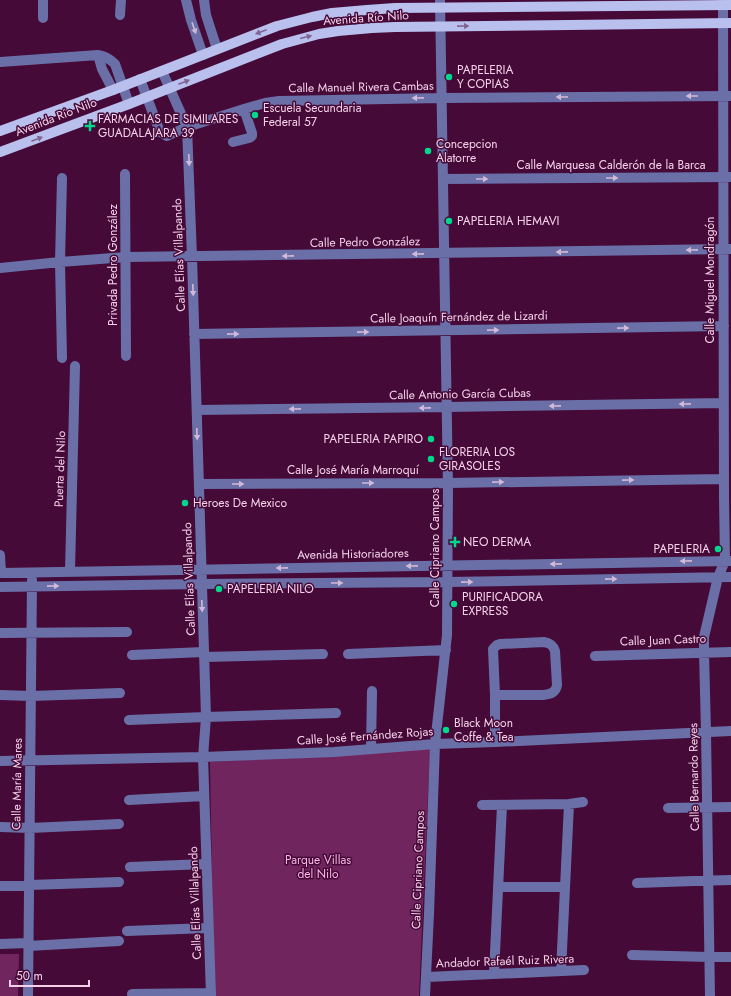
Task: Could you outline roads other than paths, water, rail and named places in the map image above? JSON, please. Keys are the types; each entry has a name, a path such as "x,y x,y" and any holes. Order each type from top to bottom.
{"main road":[{"name":"Avenida Río Nilo","path":"0,131 113,90 276,26 332,13 440,4 726,3"},
{"name":"Avenida Río Nilo","path":"0,152 129,104 282,44 319,34 372,28 440,26 727,24"}],"street":[{"path":"43,0 43,18"},
{"path":"120,15 121,0"},
{"path":"186,0 203,55"},
{"path":"204,0 206,15 218,49"},
{"name":"Calle Miguel Mondragón","path":"726,3 727,249 724,326 724,479 728,561"},
{"name":"Calle Cipriano Campos","path":"425,996 430,906 434,744 446,650 448,582 447,407 440,4"},
{"path":"98,55 102,68 113,90"},
{"path":"0,62 98,55 105,56 115,64 129,104"},
{"name":"Calle Elías Villalpando","path":"162,71 187,127 202,569 206,717 203,757 211,995"},
{"path":"140,79 147,97"},
{"name":"Calle Manuel Rivera Cambas","path":"147,97 160,132 165,135 170,135 187,127 244,109 279,101 727,96"},
{"path":"233,142 252,136 244,109"},
{"name":"Privada Pedro González","path":"125,174 126,356"},
{"name":"Calle Marquesa Calderón de la Barca","path":"443,179 727,177"},
{"path":"62,178 60,262 62,358"},
{"name":"Calle Pedro González","path":"0,268 126,257 727,249"},
{"name":"Calle Joaquín Fernández de Lizardi","path":"194,334 724,326"},
{"name":"Puerta del Nilo","path":"70,571 75,366"},
{"name":"Calle Antonio García Cubas","path":"197,410 724,403"},
{"name":"Calle José María Marroquí","path":"199,484 448,483 724,479"},
{"path":"0,555 0,573"},
{"name":"Avenida Historiadores","path":"0,573 728,561"},
{"name":"Calle Bernardo Reyes","path":"710,996 704,637 718,577 728,561"},
{"name":"Calle María Mares","path":"28,996 32,572"},
{"path":"0,587 731,577"},
{"path":"0,633 127,632"},
{"path":"495,695 549,694 554,692 557,688 554,647 551,644 544,642 500,644 494,647 495,742"},
{"path":"348,654 446,650"},
{"name":"Calle Juan Castro","path":"595,656 731,652"},
{"path":"132,655 323,654"},
{"path":"371,749 372,691"},
{"path":"0,696 120,693"},
{"path":"129,720 336,713"},
{"name":"Calle José Fernández Rojas","path":"0,761 203,757 334,752 434,744 731,731"},
{"path":"129,800 204,796"},
{"path":"482,805 569,804 583,802"},
{"path":"561,971 569,804"},
{"path":"494,974 502,805"},
{"path":"668,808 731,807"},
{"path":"0,828 119,824"},
{"path":"130,867 206,864"},
{"path":"637,883 731,880"},
{"path":"0,886 119,882"},
{"path":"498,887 565,887"},
{"path":"127,931 208,928"},
{"path":"0,944 28,945 119,941"},
{"path":"632,955 731,957"},
{"name":"Andador Rafaél Ruiz Rivera","path":"426,977 584,970"},
{"path":"132,994 211,995"}],"place":[{"name":"PAPELERIA Y COPIAS","path":"449,77"},
{"name":"Escuela Secundaria Federal 57","path":"255,115"},
{"name":"FARMACIAS DE SIMILARES GUADALAJARA 39","path":"90,126"},
{"name":"Concepcion Alatorre","path":"428,151"},
{"name":"PAPELERIA HEMAVI","path":"449,221"},
{"name":"PAPELERIA PAPIRO","path":"431,439"},
{"name":"FLORERIA LOS GIRASOLES","path":"431,459"},
{"name":"Heroes De Mexico","path":"185,503"},
{"name":"NEO DERMA","path":"455,542"},
{"name":"PAPELERIA","path":"718,549"},
{"name":"PAPELERIA NILO","path":"219,589"},
{"name":"PURIFICADORA EXPRESS","path":"454,604"},
{"name":"Black Moon Coffe & Tea","path":"446,730"}],"park label":[{"name":"Parque Villas del Nilo","path":"318,867"}]}
